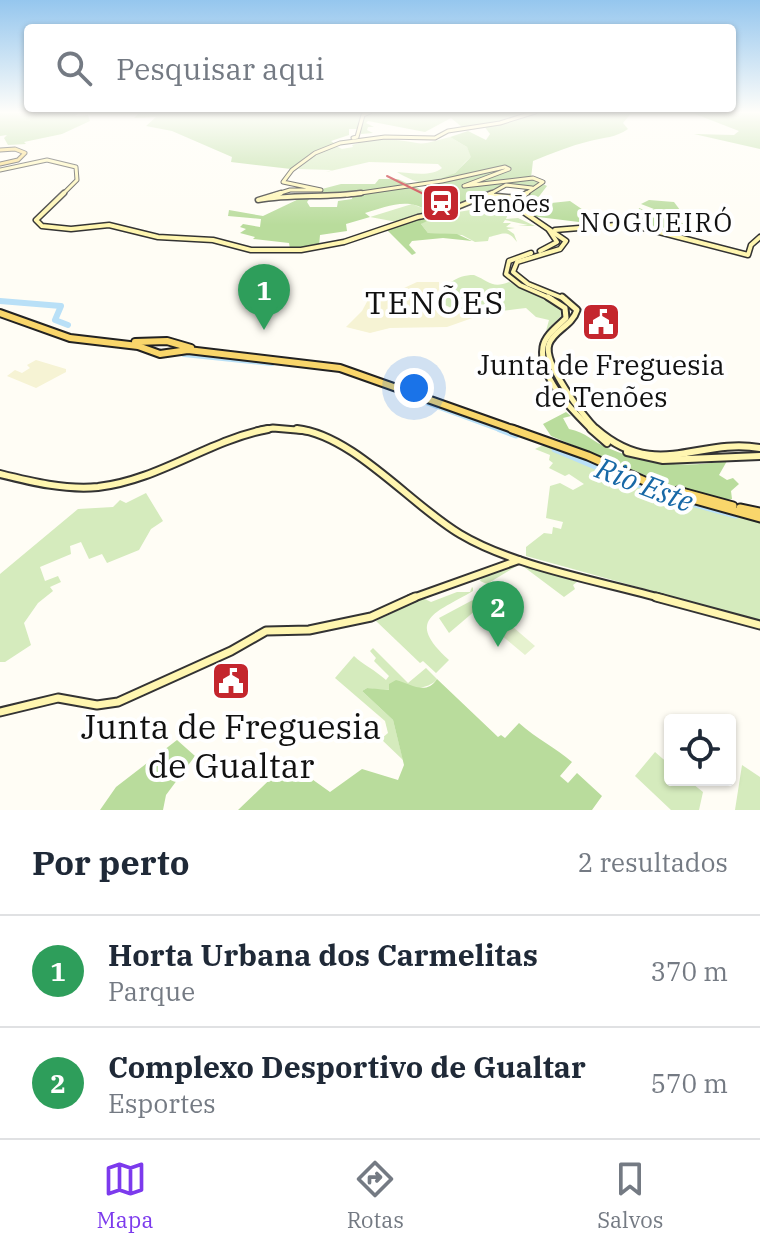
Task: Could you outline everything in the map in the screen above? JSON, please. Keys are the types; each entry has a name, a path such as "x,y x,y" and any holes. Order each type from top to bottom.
{"main road":[{"path":"0,150 18,150 25,155 0,164"},
{"path":"323,150 292,170 283,182 321,190 290,190 258,201 286,195 333,197 442,181 505,167 509,169 464,186 531,179 541,182 519,198 486,195"},
{"path":"0,170 44,160 76,167 77,179 58,197 55,205 36,220 38,225 59,229 109,225 164,238 213,240 251,250 315,248 473,203 512,184 532,188"},
{"path":"519,198 524,213 558,232 566,241 560,249 522,259 513,268 515,275 525,283 569,300 577,310 550,337 543,350 547,366 586,426 621,450 649,459 682,463 760,456"},
{"path":"558,232 628,224 748,255 751,245 760,237"},
{"path":"558,232 554,245 513,258 505,269 513,282 565,308 567,321"},
{"path":"544,295 551,292"},
{"path":"0,312 72,335 159,342 188,350 340,368 588,456 664,490 760,516"},
{"path":"0,312 70,338 138,346 160,354 175,348"},
{"path":"151,350 151,345 159,342"},
{"path":"560,385 596,429 626,448 674,457 724,448 760,447"},
{"path":"0,474 69,488 127,481 254,429 274,427 315,431 349,450 460,534 496,552 760,625"},
{"path":"724,448 731,457"},
{"path":"496,552 500,564"},
{"path":"500,564 508,556"},
{"path":"0,712 58,698 108,705 157,685 266,631 336,627 371,617 400,602 520,559"}],"shaded area":[{"path":"417,282 439,282 439,290 422,308 478,316 447,327 390,328 370,333 346,327 362,311 369,298 376,301"},
{"path":"36,360 66,369 66,372 36,388 7,376 15,370 22,373 30,368 27,365"}],"green space":[{"path":"215,150 321,150 291,169 231,162 232,157"},
{"path":"324,150 468,150 472,157 445,178 424,183 397,172 433,173 442,168 438,164 369,162 326,172 332,170 298,169"},
{"path":"468,150 562,150 533,161 531,178 547,186 537,199 542,204 570,201 589,214 579,222 530,216 524,206 525,187 501,187 440,212 420,213 426,210 411,204 380,208 365,213 370,217 346,224 347,231 320,235 319,246 290,249 289,243 253,239 255,237 240,233 246,229 240,227 243,224 260,227 261,219 228,216 229,210 263,216 303,197 310,198 307,202 310,207 337,207 338,201 352,199 353,194 319,193 322,189 341,184 375,184 379,179 398,179 424,191 434,187 430,185 432,182 455,173 471,157"},
{"path":"649,200 674,202 680,210 687,210 684,213 687,215 678,211 662,217 667,221 690,224 676,225 684,233 671,232 637,220 639,208 647,211 654,209 641,204"},
{"path":"412,204 427,210 420,213 452,213 488,207 508,214 506,219 518,218 535,226 518,226 528,225 505,220 503,223 511,223 506,227 515,228 507,229 514,234 517,242 504,234 489,237 488,241 475,242 462,235 428,233 421,224 425,221 397,222 370,217"},
{"path":"418,217 427,221 421,224 428,233 457,234 472,241 443,238 412,241 409,245 416,253 412,255 386,229"},
{"path":"474,275 494,284 509,282 560,307 561,316 546,331 549,320 536,317 526,308 467,311 436,299 452,282"},
{"path":"566,412 571,416 563,418 569,429 637,458 681,464 727,461 719,475 727,480 733,478 739,484 731,491 732,499 724,500 664,483 551,436 543,424"},
{"path":"550,446 760,522 760,621 526,556 526,547 544,533 552,534 553,527 561,529 563,522 546,518 550,486 560,483 573,490 584,484 569,474 565,476 549,468 553,463 549,460 550,455 535,449"},
{"path":"146,493 163,521 151,529 139,550 107,563 102,554 89,559 81,542 70,546 71,554 40,567 45,581 58,576 61,582 50,587 53,591 38,603 24,623 31,645 5,662 0,662 0,574 78,509 113,507 120,500 126,503"},
{"path":"519,562 577,582 573,585 575,589 564,597 520,564 487,584 480,581 482,576"},
{"path":"499,586 503,587 449,633 439,618"},
{"path":"472,587 473,591 430,618 427,626 429,635 449,660 436,673 423,661 420,663 376,621 423,598 431,602 457,592 470,592"},
{"path":"486,604 535,646 525,655 475,613"},
{"path":"373,648 408,683 426,668 437,679 432,684 415,689 367,688 362,691 393,720 403,760 381,739 388,733 385,721 335,678 354,656 386,680 389,676 374,661 376,658 370,651"},
{"path":"437,679 498,737 501,735 505,738 519,723 572,762 560,776 568,783 577,773 602,796 592,810 238,810 288,762 330,792 362,769 398,780 404,765 393,720 362,691 367,688 389,690 389,684 396,680 423,688"},
{"path":"177,740 195,756 166,795 163,810 100,810 116,787"},
{"path":"655,752 664,760 664,786 696,786 703,792 699,810 671,810 635,776"},
{"path":"742,765 760,777 760,810 735,810"}],"waterway":[{"name":"Rio Este","path":"0,301 61,306 55,320 68,325"},
{"name":"Rio Este","path":"184,354 272,363"},
{"name":"Rio Este","path":"407,395 505,431"},
{"name":"Rio Este","path":"500,429 516,435"},
{"name":"Rio Este","path":"555,449 669,497 736,515"}],"railway":[{"path":"387,176 440,202"}],"place":[{"name":"Tenões","path":"441,203"},
{"name":"Junta de Freguesia de Tenões","path":"601,322"},
{"name":"Horta Urbana dos Carmelitas","path":"264,330"},
{"name":"Complexo Desportivo de Gualtar","path":"498,647"},
{"name":"Junta de Freguesia de Gualtar","path":"231,681"}],"district":[{"name":"NOGUEIRÓ","path":"657,222"},
{"name":"TENÕES","path":"435,302"}]}
